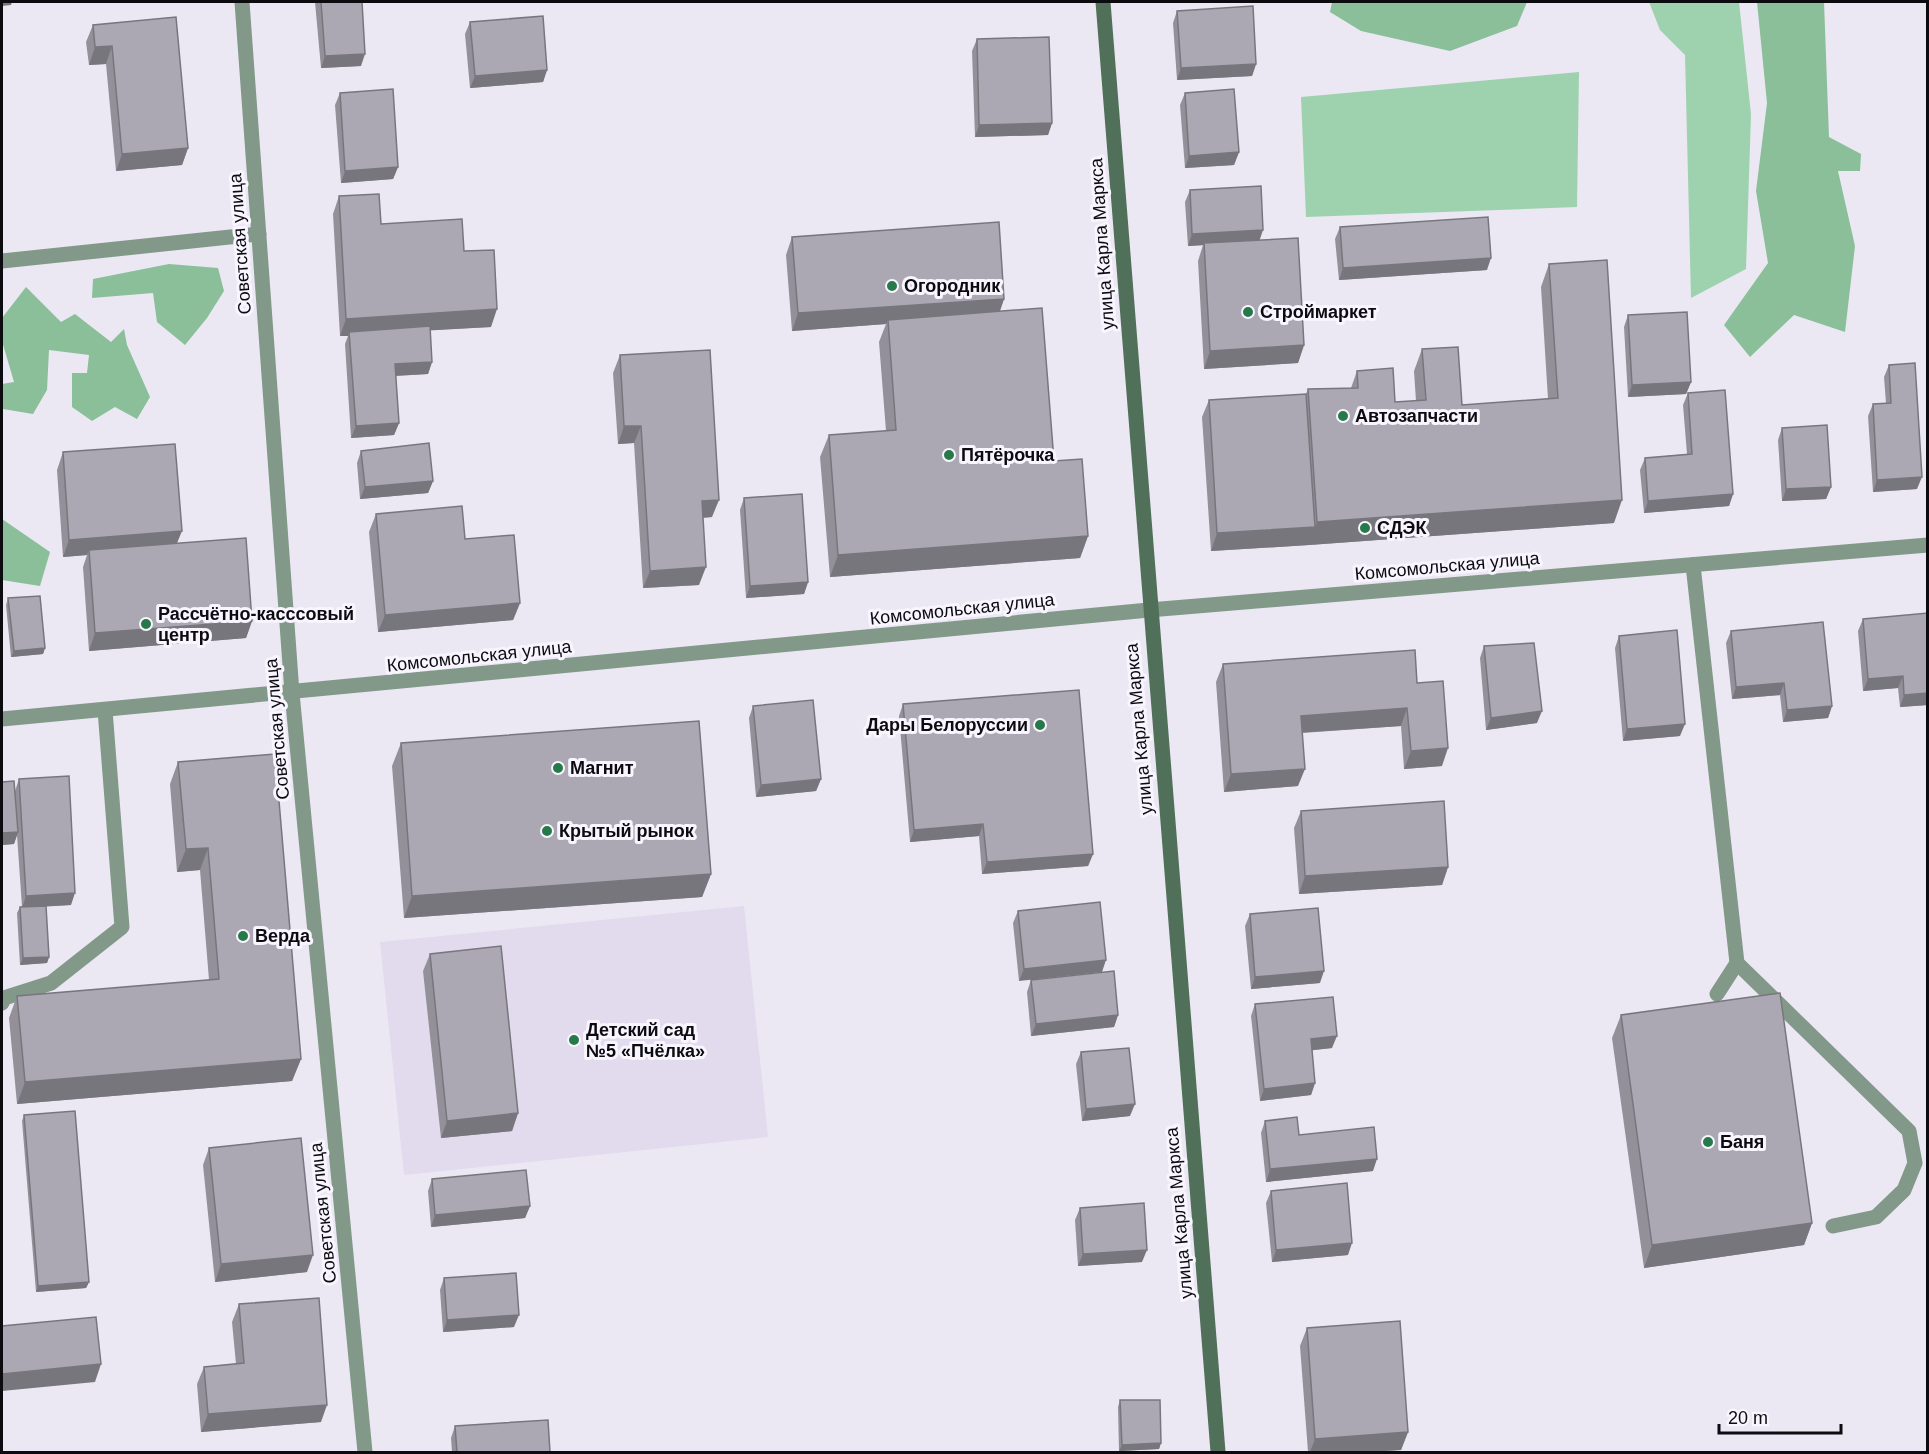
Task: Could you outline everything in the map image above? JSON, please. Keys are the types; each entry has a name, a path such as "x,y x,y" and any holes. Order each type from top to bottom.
{"main road":[{"name":"улица Карла Маркса","path":"1103,2 1149,610 1218,1452"}],"street":[{"name":"Советская улица","path":"242,2 292,693 365,1452"},
{"path":"2,261 259,234"},
{"name":"Комсомольская улица","path":"2,719 1149,610 1928,545"},
{"path":"1693,565 1737,963 1718,994"},
{"path":"2,1003 4,998 51,983 122,927 105,710"},
{"path":"1737,963 1909,1131 1915,1163 1904,1190 1876,1217 1833,1226"}],"shaded area":[{"name":"Детский сад №5 «Пчёлка»","path":"744,906 768,1137 404,1175 380,942"}],"green space":[{"path":"1332,2 1527,2 1517,26 1450,51 1361,31 1330,12"},
{"path":"1649,2 1739,2 1751,114 1746,269 1691,298 1685,55 1660,30"},
{"path":"1757,2 1824,2 1829,137 1861,154 1860,171 1838,171 1855,246 1845,332 1794,315 1750,357 1724,325 1768,263 1756,191 1767,103"},
{"path":"1579,72 1577,207 1306,217 1301,97"},
{"path":"169,264 218,268 224,291 207,318 185,345 157,322 153,293 92,298 93,279"},
{"path":"26,287 61,322 75,314 111,342 124,329 127,345 150,397 137,419 115,407 92,421 72,407 72,373 87,373 89,355 49,350 47,390 33,414 3,409 2,384 14,382 2,341 2,318"},
{"path":"2,519 50,552 40,586 2,580"}],"building":[{"path":"321,2 362,2 365,54 325,56"},
{"path":"1253,6 1256,64 1181,68 1177,11"},
{"path":"543,16 547,70 475,76 470,22"},
{"path":"176,17 188,148 122,154 112,46 95,47 93,25"},
{"path":"1049,37 1052,123 979,125 977,39"},
{"path":"393,89 398,167 345,171 340,93"},
{"path":"1234,89 1239,152 1189,156 1185,93"},
{"path":"1261,186 1263,230 1192,234 1190,190"},
{"path":"379,194 381,224 462,219 464,251 494,250 497,309 346,319 339,196"},
{"path":"1488,217 1491,258 1343,268 1340,227"},
{"name":"Огородник","path":"999,222 1004,299 798,313 792,237"},
{"name":"Строймаркет","path":"1298,238 1304,345 1210,351 1204,243"},
{"name":"Автозапчасти","path":"1607,260 1622,500 1317,522 1308,389 1358,388 1357,371 1393,368 1395,402 1426,400 1422,349 1458,347 1462,405 1558,398 1549,264"},
{"name":"Пятёрочка","path":"1042,308 1054,461 1082,459 1088,536 838,555 829,435 896,430 888,320"},
{"path":"1687,312 1691,382 1632,385 1628,315"},
{"path":"430,326 432,362 395,364 399,423 356,426 349,332"},
{"path":"710,350 719,500 702,501 706,567 650,571 641,426 624,426 620,355"},
{"path":"1915,363 1922,477 1877,480 1873,404 1891,403 1889,365"},
{"path":"1725,390 1733,494 1648,501 1645,458 1692,454 1688,393"},
{"path":"1306,394 1315,527 1217,533 1209,400"},
{"path":"1827,425 1831,487 1786,489 1782,428"},
{"path":"429,443 433,481 365,487 361,451"},
{"path":"175,444 182,531 69,540 63,452"},
{"path":"802,494 808,582 750,586 744,498"},
{"path":"462,506 465,539 514,535 520,603 385,615 376,514"},
{"path":"246,538 252,621 95,633 89,550"},
{"path":"40,596 45,648 14,651 8,598"},
{"path":"1928,613 1928,693 1904,695 1903,676 1868,679 1863,619"},
{"path":"1823,622 1832,706 1787,710 1784,683 1736,687 1731,631"},
{"path":"1677,630 1685,724 1627,729 1619,636"},
{"path":"1534,643 1542,711 1491,718 1484,646"},
{"path":"1415,650 1417,683 1443,681 1448,748 1411,751 1407,708 1301,716 1305,769 1231,774 1223,664"},
{"path":"1079,690 1093,854 987,862 983,824 914,830 903,704"},
{"path":"813,700 821,779 761,785 753,706"},
{"name":"Крытый рынок","path":"699,721 711,874 412,896 401,743"},
{"name":"Верда","path":"275,754 301,1059 25,1082 17,996 219,979 208,848 186,849 178,762"},
{"path":"69,776 75,893 26,896 19,779"},
{"path":"14,781 18,832 2,833 2,782"},
{"path":"1444,801 1448,867 1305,876 1301,811"},
{"path":"1100,902 1106,960 1024,969 1018,911"},
{"path":"46,906 49,957 23,958 20,907"},
{"path":"1318,908 1324,971 1255,977 1250,914"},
{"path":"501,946 518,1113 447,1121 430,954"},
{"path":"1114,971 1118,1015 1036,1024 1031,980"},
{"name":"Баня","path":"1780,993 1812,1223 1652,1245 1621,1015"},
{"path":"1333,997 1337,1036 1311,1039 1315,1083 1264,1089 1255,1004"},
{"path":"1129,1048 1135,1104 1086,1109 1081,1052"},
{"path":"75,1111 89,1282 38,1286 24,1115"},
{"path":"1297,1117 1299,1135 1374,1127 1377,1159 1270,1169 1265,1121"},
{"path":"301,1138 313,1255 221,1264 209,1148"},
{"path":"526,1170 530,1206 435,1215 432,1179"},
{"path":"1347,1183 1352,1243 1276,1250 1271,1191"},
{"path":"1144,1203 1147,1250 1083,1254 1080,1208"},
{"path":"516,1273 519,1315 447,1320 444,1278"},
{"path":"319,1298 327,1405 208,1414 204,1367 244,1363 239,1304"},
{"path":"96,1317 101,1364 2,1374 2,1326"},
{"path":"1400,1321 1408,1432 1315,1439 1307,1328"},
{"path":"1120,1400 1160,1400 1161,1443 1122,1445"},
{"path":"548,1420 550,1452 457,1452 455,1426"}],"place":[{"name":"Огородник","path":"892,286"},
{"name":"Строймаркет","path":"1248,312"},
{"name":"Автозапчасти","path":"1343,416"},
{"name":"Пятёрочка","path":"949,455"},
{"name":"СДЭК","path":"1365,528"},
{"name":"Рассчётно-касссовый центр","path":"146,624"},
{"name":"Дары Белоруссии","path":"1040,725"},
{"name":"Магнит","path":"558,768"},
{"name":"Крытый рынок","path":"547,831"},
{"name":"Верда","path":"243,936"},
{"name":"Детский сад №5 «Пчёлка»","path":"574,1040"},
{"name":"Баня","path":"1708,1142"}]}
